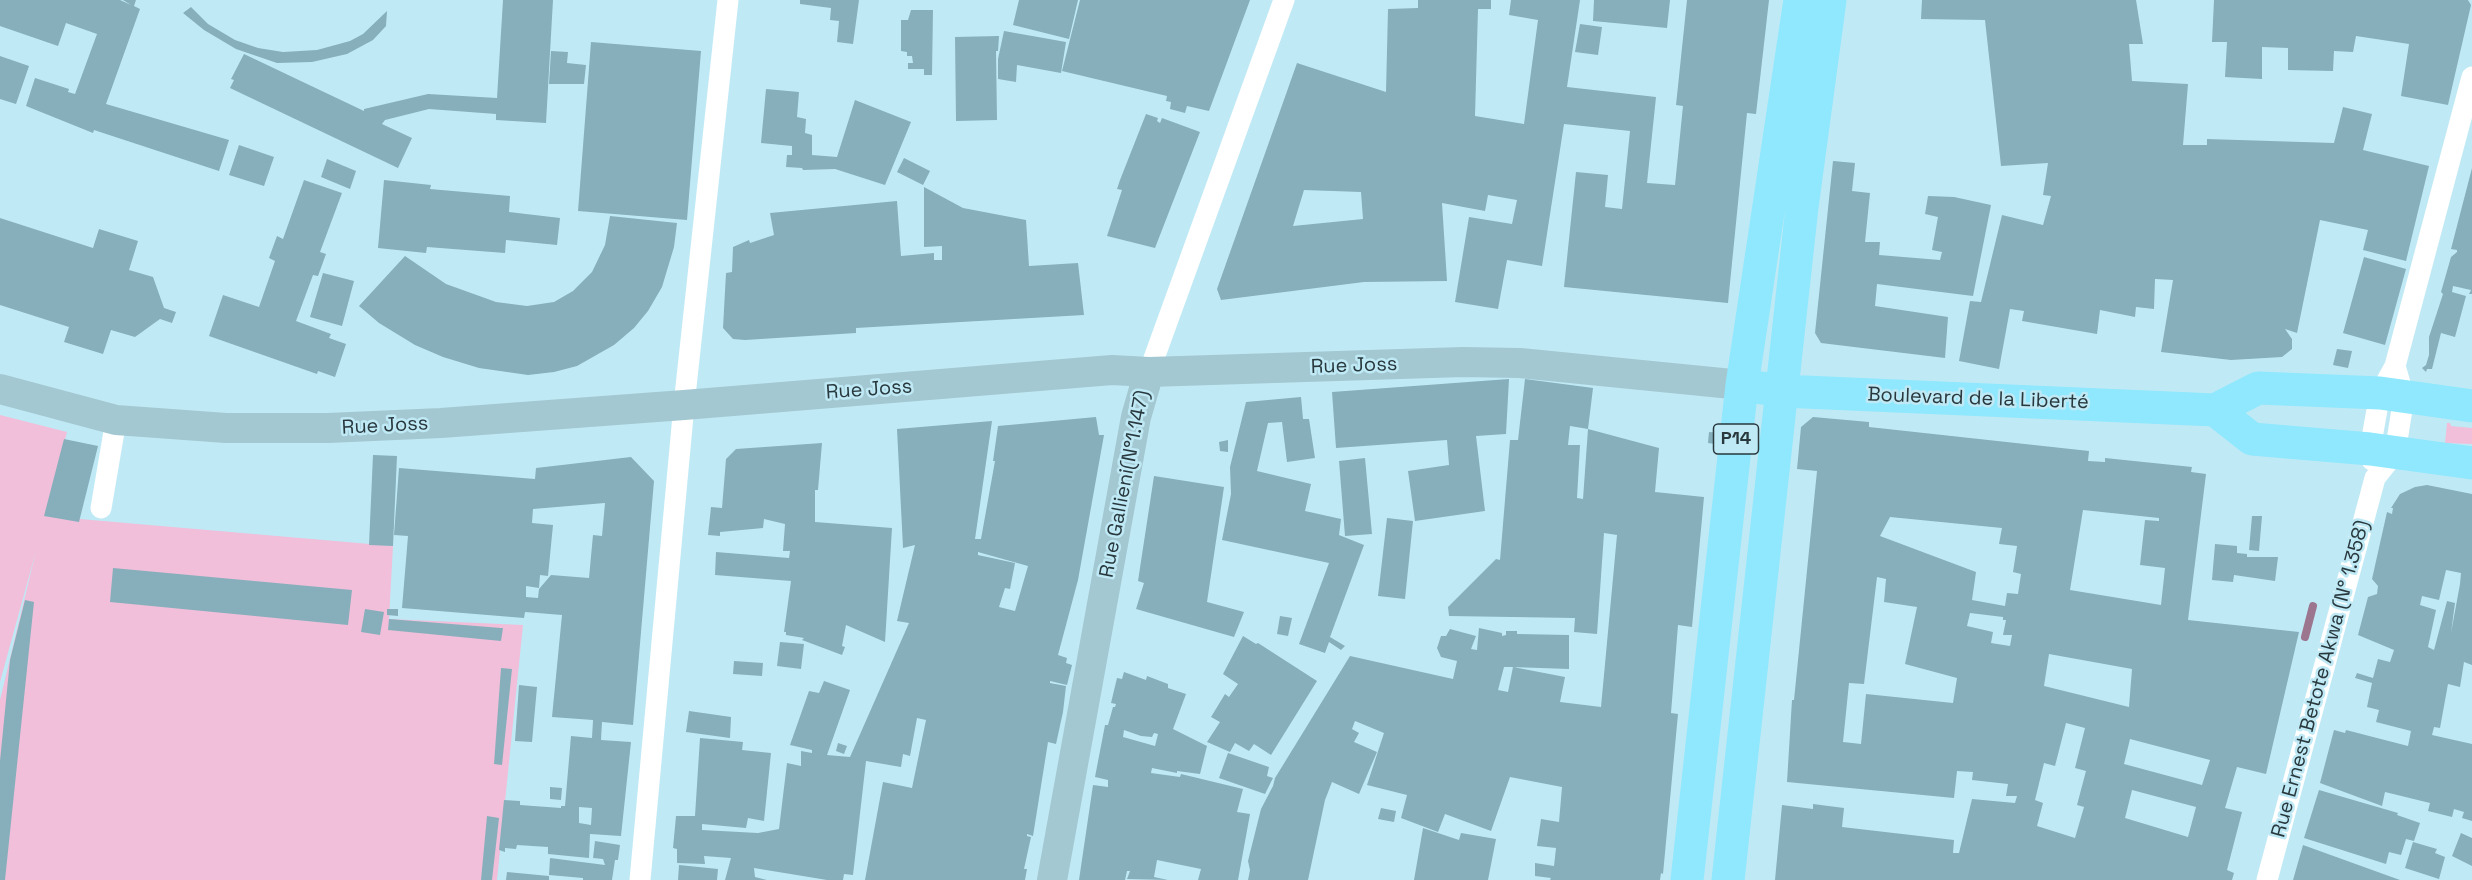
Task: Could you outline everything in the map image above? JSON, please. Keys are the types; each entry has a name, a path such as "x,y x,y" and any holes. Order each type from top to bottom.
{"main road":[{"name":"P14","path":"1687,880 1742,385 1800,0"},
{"name":"P14","path":"1728,880 1802,207 1830,0"},
{"name":"Rue Joss","path":"0,389 116,420 226,428 328,428 441,423 1112,370 1149,372 1463,362 1520,363 1742,385"},
{"name":"Rue Gallieni(N°1.147)","path":"1052,880 1136,417 1149,372"},
{"name":"Boulevard de la Liberté","path":"1742,385 1782,391 2215,410 2258,388 2393,385 2472,406"},
{"path":"2215,410 2252,439 2380,460 2472,463"}],"street":[{"path":"640,880 684,405 728,0"},
{"name":"Rue Gallieni(N°1.147)","path":"1149,372 1284,0"},
{"name":"Rue Ernest Betote Akwa (N° 1.358)","path":"2267,880 2380,460 2393,385 2472,76"},
{"path":"100,508 116,420"}],"shaded area":[{"path":"0,415 67,432 45,516 393,546 389,619 523,625 497,880 0,880 0,700 36,551 0,682"},
{"path":"2447,423 2451,426 2472,428 2472,444 2445,443"}],"building":[{"path":"0,0 120,0 131,5 123,0 136,0 134,6 140,9 106,104 229,140 219,171 94,130 93,133 26,106 35,78 69,89 68,92 75,94 97,34 66,23 58,46 0,26"},
{"path":"503,0 553,0 546,123 496,120 496,114 429,109 385,120 382,124 412,138 398,168 230,88 234,80 231,79 244,54 364,111 364,109 428,94 497,98"},
{"path":"800,0 859,0 853,44 837,42 839,21 830,20 831,8 800,4"},
{"path":"1019,0 1078,0 1069,39 1013,25"},
{"path":"1080,0 1250,0 1209,111 1187,106 1185,113 1170,109 1171,102 1166,101 1167,96 1062,71"},
{"path":"1418,0 1491,0 1491,9 1478,9 1475,116 1524,124 1538,20 1509,15 1511,0 1580,0 1567,87 1656,97 1647,183 1675,185 1683,106 1676,105 1687,0 1769,0 1756,114 1747,113 1728,303 1564,287 1576,172 1608,175 1605,207 1622,209 1630,131 1564,124 1542,266 1507,260 1498,309 1455,302 1469,217 1512,224 1517,200 1488,195 1485,211 1442,203 1447,281 1364,282 1221,300 1217,289 1297,63 1386,92 1388,9 1418,8","holes":["1304,190 1361,192 1363,219 1293,226"]},
{"path":"1594,0 1670,0 1667,28 1593,21"},
{"path":"1922,0 2136,0 2143,44 2129,44 2132,81 2188,84 2183,145 2207,145 2207,139 2334,143 2343,107 2372,114 2363,150 2429,166 2406,261 2363,250 2368,230 2320,220 2297,333 2285,329 2292,339 2292,349 2282,357 2231,360 2161,352 2173,280 2155,279 2154,309 2136,307 2135,317 2100,310 2097,334 2022,321 2024,311 2010,309 1999,369 1959,361 1970,301 1981,302 2002,215 2043,225 2051,196 2043,195 2048,163 2001,166 1985,20 1921,19"},
{"path":"2214,0 2468,0 2471,5 2448,105 2401,96 2409,44 2356,36 2353,52 2334,51 2333,71 2288,70 2288,48 2262,47 2262,79 2225,77 2227,42 2212,42"},
{"path":"191,7 208,24 235,40 258,48 283,52 317,50 350,41 363,34 387,11 386,26 373,40 347,54 312,62 277,63 236,49 204,30 183,13"},
{"path":"911,10 933,10 932,75 924,75 924,69 908,69 908,63 913,63 912,56 907,56 907,52 901,51 901,20 908,20"},
{"path":"1580,24 1602,27 1598,55 1575,52"},
{"path":"1004,31 1066,42 1061,73 1017,65 1016,82 998,79 998,59"},
{"path":"999,36 998,51 996,51 997,120 956,121 955,37"},
{"path":"591,42 701,51 687,220 578,211"},
{"path":"551,51 568,52 567,63 586,65 584,84 549,84"},
{"path":"0,56 29,66 16,104 0,99"},
{"path":"766,89 799,92 797,117 806,119 805,133 812,135 812,155 837,157 855,100 911,122 885,185 835,169 803,170 786,167 787,155 792,155 792,146 761,143"},
{"path":"1146,114 1158,118 1157,121 1160,123 1162,118 1200,132 1155,248 1107,236 1122,190 1117,189"},
{"path":"239,145 274,157 264,186 229,175"},
{"path":"904,158 930,171 923,185 897,172"},
{"path":"327,159 356,171 350,189 321,177"},
{"path":"1833,161 1855,163 1852,191 1870,193 1865,242 1880,242 1879,255 1940,260 1942,252 1932,250 1938,217 1925,214 1928,196 1954,197 1991,205 1973,296 1877,284 1875,306 1948,317 1945,358 1821,343 1815,333"},
{"path":"2472,168 2472,294 2469,294 2471,290 2453,286 2452,292 2466,296 2455,337 2441,333 2432,369 2427,369 2426,372 2422,368 2426,365 2429,355 2429,337 2443,294 2441,292 2451,257 2457,252 2451,249"},
{"path":"304,180 342,193 320,252 326,254 318,276 313,275 296,321 331,334 329,338 346,344 335,377 318,371 317,374 209,336 223,295 259,307 275,261 269,258 277,236 283,239"},
{"path":"384,180 431,185 430,189 510,196 509,212 560,218 557,245 506,240 505,253 427,247 426,253 378,248"},
{"path":"924,187 963,208 1026,220 1029,266 1078,263 1084,315 856,328 856,333 745,340 733,339 723,328 726,273 732,272 733,247 749,240 750,243 774,235 770,213 897,201 901,256 934,253 934,260 942,260 942,246 924,247"},
{"path":"610,216 677,223 674,247 662,287 648,311 634,328 614,345 577,366 528,375 479,368 443,357 415,345 379,323 359,306 405,256 446,284 496,302 527,306 554,302 573,291 592,272 605,245"},
{"path":"0,218 93,248 99,229 138,241 129,270 153,277 164,308 176,312 172,323 160,319 135,337 111,330 103,354 64,342 69,327 0,305"},
{"path":"2364,257 2406,269 2385,345 2343,333"},
{"path":"323,273 354,281 342,326 310,317"},
{"path":"2337,349 2352,351 2348,368 2333,365"},
{"path":"1509,379 1506,434 1476,436 1485,511 1415,521 1408,471 1449,465 1447,440 1336,448 1332,392"},
{"path":"1525,379 1593,388 1588,429 1659,448 1655,492 1704,497 1692,627 1678,625 1671,713 1678,714 1663,874 1661,873 1660,880 1550,880 1551,878 1535,876 1535,863 1554,866 1556,848 1537,846 1541,819 1559,822 1562,787 1510,777 1491,831 1445,814 1438,832 1401,818 1407,795 1367,785 1384,733 1355,721 1352,729 1359,733 1354,742 1377,752 1359,794 1332,782 1325,800 1308,880 1248,880 1250,870 1248,861 1261,809 1275,778 1350,656 1453,679 1457,661 1441,657 1437,648 1441,636 1446,636 1450,629 1476,636 1471,649 1477,650 1479,628 1502,633 1502,636 1506,635 1506,631 1517,631 1517,634 1569,635 1569,669 1513,667 1565,677 1560,702 1601,707 1617,535 1604,533 1597,634 1574,632 1575,618 1449,616 1448,607 1496,559 1500,560 1510,440 1518,440","holes":["1570,426 1588,429 1583,499 1577,498 1580,445 1568,445","1504,667 1513,667 1508,692 1498,690"]},
{"path":"1301,397 1303,419 1309,419 1315,458 1287,462 1282,422 1268,423 1257,471 1311,484 1305,511 1341,519 1339,535 1364,545 1330,637 1345,646 1341,650 1329,642 1325,653 1299,644 1329,563 1222,540 1231,494 1230,467 1246,402"},
{"path":"1096,417 1099,435 1104,435 1078,580 1058,655 1067,658 1066,663 1072,665 1067,685 1050,681 1050,683 1066,686 1063,712 1056,744 1048,742 1033,836 1027,834 1031,837 1024,869 1027,869 1025,880 865,880 883,782 912,788 926,720 917,718 910,756 903,754 901,767 866,761 853,875 844,874 843,880 827,880 754,868 755,877 767,880 725,880 731,858 704,856 705,864 677,863 677,849 673,848 676,816 695,816 700,738 743,742 742,750 771,753 764,821 748,818 746,828 702,824 702,830 758,833 779,829 787,763 801,766 801,751 812,753 812,750 790,745 809,691 819,693 824,681 850,690 827,755 850,757 909,623 897,621 915,545 903,548 897,429 992,421 975,539 981,539 995,461 993,461 998,426","holes":["978,552 1028,566 1015,611 999,607 1005,588 1010,589 1015,563 978,555"]},
{"path":"1813,417 1869,422 1869,427 2089,451 2088,461 2105,462 2105,458 2192,467 2191,472 2206,474 2188,620 2299,632 2266,774 2237,767 2225,808 2242,812 2227,870 2234,873 2232,880 1775,880 1782,805 1813,809 1813,804 1844,808 1842,827 1954,840 1953,853 1959,853 1972,799 2015,803 2017,796 2006,796 2008,784 1972,780 1973,772 1957,771 1954,798 1787,782 1792,700 1794,700 1817,471 1797,469 1801,427","holes":["2083,510 2159,518 2159,521 2145,520 2140,565 2165,568 2161,605 2070,590","1890,517 2002,528 1999,544 2017,546 2013,572 2021,574 2018,594 2007,593 2005,606 1972,600 1976,572 1880,536","1877,577 1886,579 1884,602 1917,607 1905,664 1957,678 1953,703 1866,694 1861,744 1843,742 1849,683 1864,684","1970,613 2003,617 2003,620 2006,620 2003,635 2012,635 2010,646 1991,643 1993,632 1967,626","2049,654 2132,669 2129,707 2044,686","2066,723 2085,728 2075,768 2086,771 2077,805 2084,807 2075,838 2037,826 2043,803 2035,800 2044,763 2055,766","2130,739 2210,760 2202,785 2124,764","2132,790 2196,807 2188,837 2125,818"]},
{"path":"1709,432 1723,433 1722,445 1708,443"},
{"path":"64,439 98,446 79,522 44,516"},
{"path":"1228,440 1228,452 1220,451 1219,442"},
{"path":"822,443 818,490 815,490 815,522 892,528 885,642 846,625 842,646 845,647 842,655 802,640 804,638 786,635 784,632 791,581 715,575 716,552 789,558 790,551 783,551 785,524 764,519 763,528 720,532 720,536 708,535 711,507 722,508 726,459 736,449"},
{"path":"373,455 397,456 393,546 369,545"},
{"path":"631,457 654,481 633,725 602,722 601,740 631,742 621,836 590,834 589,858 548,854 548,847 517,845 516,849 505,848 505,852 499,850 504,800 520,801 520,805 561,808 565,806 571,736 592,738 593,720 552,717 562,615 525,612 524,618 402,608 408,536 394,535 399,468 535,479 536,468","holes":["605,503 602,536 593,535 589,578 551,575 539,589 538,598 526,597 526,586 539,588 540,575 548,576 553,525 532,523 533,509","579,807 592,808 591,825 579,823"]},
{"path":"1365,458 1372,534 1345,536 1339,461"},
{"path":"1154,476 1224,487 1207,602 1244,612 1234,637 1136,609 1144,583 1138,581"},
{"path":"2427,485 2472,494 2472,665 2464,662 2460,687 2448,684 2440,728 2434,727 2432,735 2472,744 2472,821 2462,818 2464,812 2454,809 2452,817 2428,811 2430,803 2385,792 2382,806 2320,783 2334,730 2345,733 2346,730 2408,746 2411,731 2376,722 2379,710 2367,707 2372,683 2355,678 2357,673 2373,678 2378,659 2390,662 2394,650 2358,635 2368,597 2377,594 2378,586 2372,579 2387,512 2392,514 2393,508 2391,508 2400,494 2415,487","holes":["2446,570 2461,573 2451,633 2455,603 2447,601 2434,650 2428,647 2436,610 2420,605 2422,596 2439,600"]},
{"path":"2252,516 2262,516 2259,551 2249,550"},
{"path":"1387,518 1413,521 1405,599 1378,596"},
{"path":"2215,544 2237,546 2237,553 2247,554 2247,557 2278,557 2275,581 2234,575 2233,582 2212,580"},
{"path":"113,568 352,590 348,625 110,602"},
{"path":"25,600 34,602 5,880 0,880 0,761 10,660"},
{"path":"365,609 384,612 380,635 361,632"},
{"path":"387,609 398,609 398,616 387,615"},
{"path":"1280,616 1292,618 1288,636 1277,634"},
{"path":"389,619 503,628 501,641 388,630"},
{"path":"1243,636 1258,643 1317,681 1271,755 1254,744 1249,751 1235,743 1230,752 1207,742 1220,722 1211,717 1225,694 1229,697 1238,684 1223,674"},
{"path":"780,642 804,644 801,669 777,666"},
{"path":"734,661 763,663 762,676 733,674"},
{"path":"501,668 512,669 502,765 494,764"},
{"path":"1124,672 1146,680 1147,676 1168,684 1168,688 1186,694 1173,729 1207,746 1200,774 1177,771 1177,773 1152,768 1151,773 1180,777 1181,774 1243,789 1237,812 1250,814 1238,880 1198,880 1201,869 1157,860 1154,877 1168,880 1127,879 1130,871 1127,871 1125,880 1079,880 1093,785 1108,787 1108,780 1095,777 1105,725 1108,725 1116,704 1111,703 1117,678 1122,679","holes":["1124,730 1152,737 1154,733 1158,734 1155,746 1123,737"]},
{"path":"519,685 537,687 532,742 515,741"},
{"path":"689,711 731,717 730,738 686,732"},
{"path":"838,743 847,746 844,754 836,751"},
{"path":"1228,753 1269,767 1267,776 1273,778 1265,794 1219,778"},
{"path":"550,787 562,788 561,800 550,799"},
{"path":"2319,790 2398,813 2397,815 2420,823 2414,841 2406,839 2401,855 2389,852 2386,864 2304,838"},
{"path":"1381,808 1396,811 1394,822 1378,819"},
{"path":"487,816 499,818 492,880 481,880"},
{"path":"1423,828 1459,840 1461,833 1496,839 1488,880 1414,880"},
{"path":"2461,833 2472,838 2472,866 2452,856"},
{"path":"595,841 620,845 612,880 583,880 583,878 549,875 550,858 605,865 603,859 593,858"},
{"path":"2413,842 2437,849 2435,853 2445,857 2439,879 2405,868"},
{"path":"2303,845 2400,880 2293,880"},
{"path":"679,865 718,869 717,880 678,880"},
{"path":"507,872 549,876 549,880 506,880"}],"waterway":[{"path":"2305,637 2313,606"}]}
